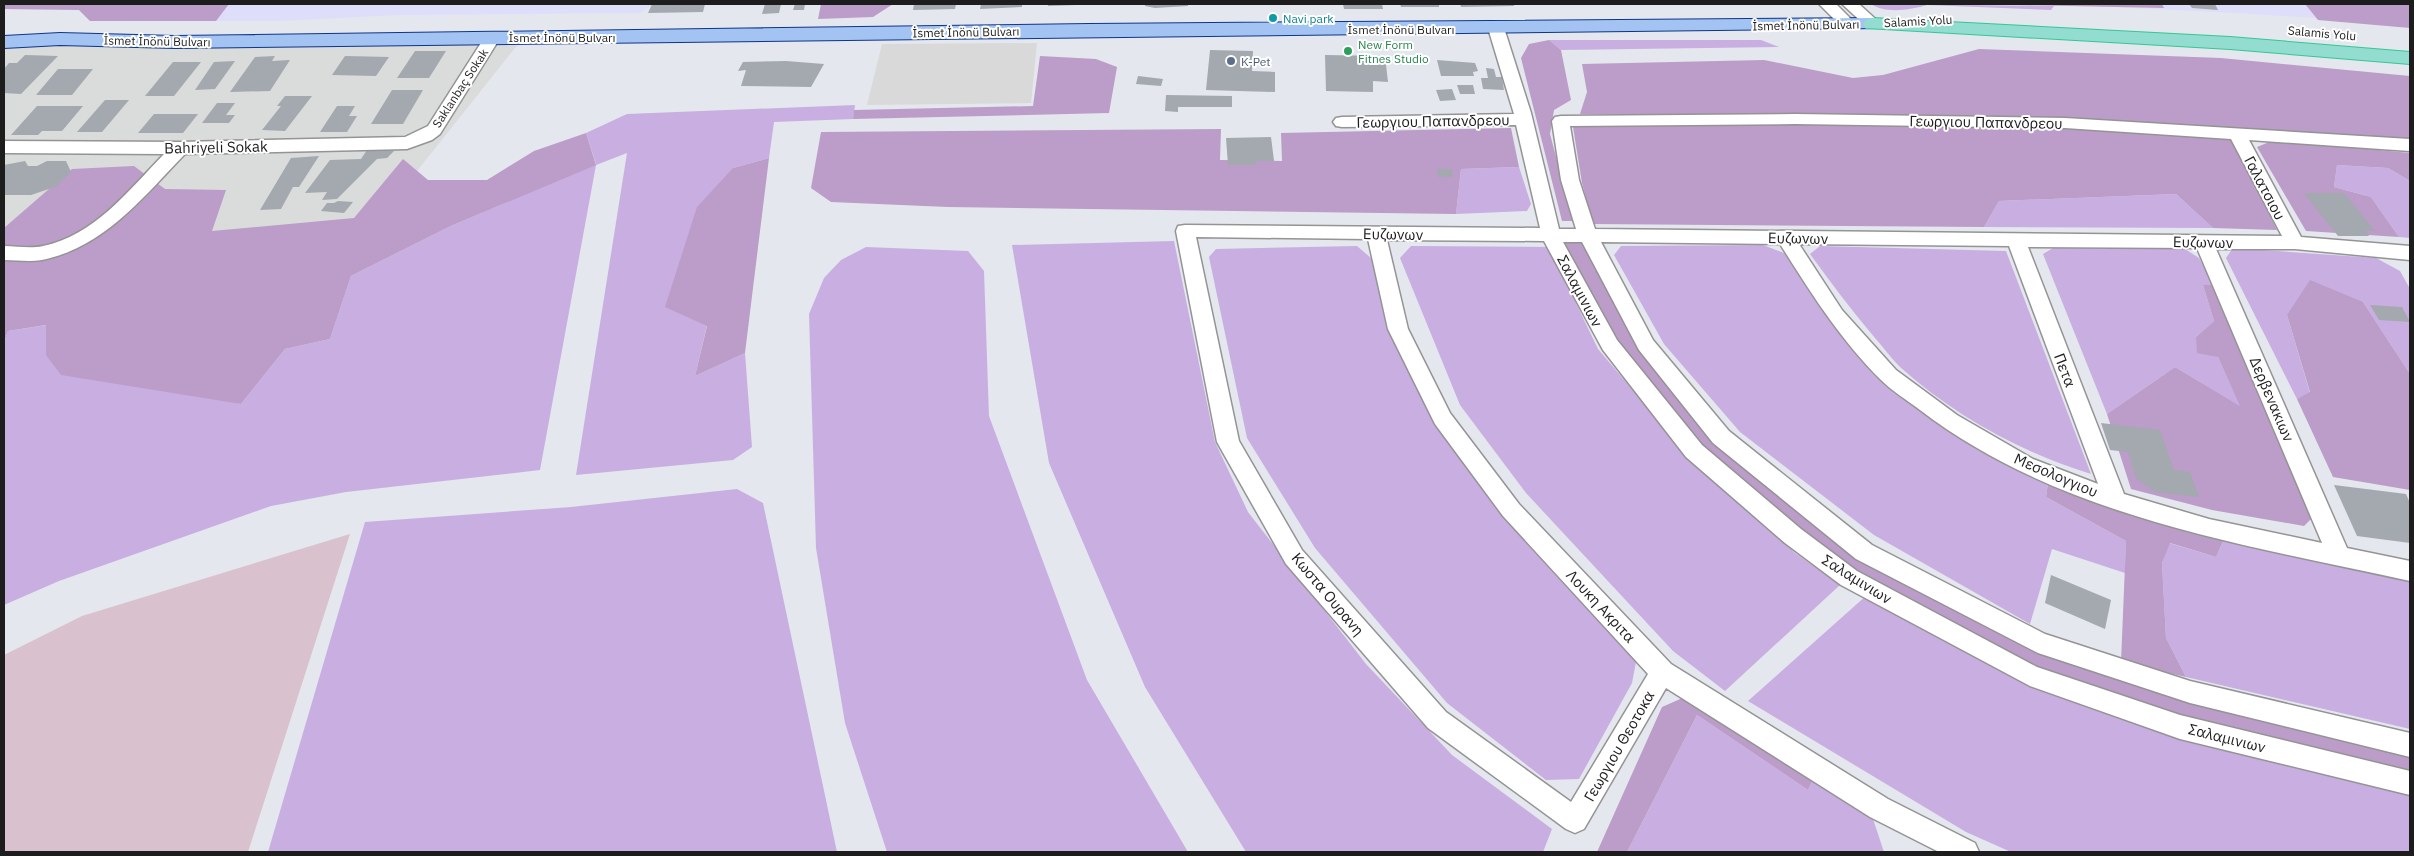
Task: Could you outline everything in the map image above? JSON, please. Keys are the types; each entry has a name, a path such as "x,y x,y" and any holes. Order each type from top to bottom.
{"highway":[{"name":"Salamis Yolu","path":"1873,24 1971,19 2216,24 2410,41"},
{"name":"Salamis Yolu","path":"1873,24 2230,43 2410,58"}],"main road":[{"path":"1805,26 1814,4"},
{"name":"İsmet İnönü Bulvarı","path":"4,42 60,39 175,42 1090,30 1849,26 1873,24"},
{"name":"İsmet İnönü Bulvarı","path":"4,32 60,39"}],"street":[{"path":"1827,4 1849,26"},
{"path":"1850,4 1873,24"},
{"name":"Σαλαμινιων","path":"1496,28 1523,116 1551,236 1610,345 1694,451 1793,536 1850,578 2030,675 2180,727 2410,782"},
{"name":"Saklanbaç Sokak","path":"426,136 440,122 492,38"},
{"name":"Γεωργιου Παπανδρεου","path":"1342,122 1523,116"},
{"name":"Γεωργιου Παπανδρεου","path":"1561,121 1795,119 2065,123 2410,145"},
{"name":"Σαλαμινιων","path":"1561,121 1570,180 1588,236 1646,344 1721,437 1864,552 2038,642 2190,692 2410,745"},
{"name":"Γαλατσιου","path":"2236,133 2295,243"},
{"name":"Bahriyeli Sokak","path":"4,147 180,148 407,143 426,136"},
{"path":"4,253 42,253 72,243 104,224 180,148"},
{"name":"Ευζωνων","path":"1185,231 2295,243 2407,258"},
{"name":"Κωστα Ουρανη","path":"1185,231 1228,442 1294,557 1437,720 1576,820"},
{"name":"Λουκη Ακριτα","path":"1376,234 1398,329 1442,418 1511,510 1662,672 1879,808 1966,852"},
{"name":"Μεσολογγιου","path":"1786,238 1835,315 1889,375 1950,421 2025,465 2115,500 2209,528 2410,572"},
{"name":"Πετα","path":"2016,240 2115,500"},
{"name":"Δερβενακιων","path":"2204,242 2339,556"},
{"name":"Γεωργιου Θεοτοκα","path":"1576,820 1662,672"}],"shaded area":[{"path":"4,4 654,4 640,13 396,15 283,21 90,21 79,10 4,9"},
{"path":"4,4 229,4 216,21 90,21 79,10 4,9"},
{"path":"821,4 893,4 873,17 818,19"},
{"path":"1871,4 2054,6 2051,10 1927,5 1891,10"},
{"path":"2053,4 2410,4 2410,24 2236,13"},
{"path":"2162,4 2164,8 2015,5"},
{"path":"2305,4 2410,4 2410,28 2318,20"},
{"path":"523,38 351,254 4,280 4,40"},
{"path":"1549,40 1761,40 1779,47 1561,50"},
{"path":"1549,40 1561,50 1571,100 1554,110 1550,134 1573,221 1562,221 1521,58 1529,44"},
{"path":"1037,43 1031,103 867,105 882,44"},
{"path":"1979,49 2221,58 2410,76 2410,140 2075,120 1580,114 1587,92 1582,64 1764,60 1853,78 1883,75"},
{"path":"1040,56 1096,59 1117,67 1109,113 853,119 854,110 1033,106"},
{"path":"855,105 853,119 774,122 769,158 733,168 707,325 695,376 745,353 752,447 733,460 576,475 627,153 596,165 540,470 346,492 271,506 59,581 4,605 4,342 8,331 47,325 46,355 241,404 285,349 330,339 351,276 453,225 596,164 586,133 627,114"},
{"path":"1785,123 2065,129 2232,138 2277,230 2213,228 2176,194 1999,201 1984,227 1593,224 1582,183 1573,127"},
{"path":"1511,128 1519,167 1461,169 1456,214 948,207 831,202 811,188 821,132 1221,129 1220,160 1282,161 1281,133"},
{"path":"586,133 596,165 453,225 351,276 330,339 285,349 241,404 61,375 46,355 46,325 8,331 4,342 4,228 72,169 134,166 165,189 226,190 212,231 354,218 403,159 428,180 487,180 534,151"},
{"path":"2274,140 2410,153 2410,181 2388,168 2337,165 2334,187 2371,197 2399,237 2306,231 2257,147"},
{"path":"769,158 745,353 695,376 707,326 665,307 697,207 733,168"},
{"path":"2337,165 2388,168 2410,181 2410,238 2399,237 2371,197 2334,187"},
{"path":"1519,167 1531,204 1527,211 1456,214 1461,169"},
{"path":"2176,194 2213,228 1984,227 1999,201"},
{"path":"1551,236 1588,236 1646,345 1721,437 1864,552 2038,642 2190,692 2410,745 2410,783 2281,752 2030,675 1849,578 1694,451 1610,345"},
{"path":"1174,241 1215,442 1248,512 1366,664 1452,755 1552,829 1543,852 1246,852 1145,687 1049,463 1012,245"},
{"path":"1763,245 1784,253 1886,383 1978,450 2048,483 2046,497 2126,541 2125,573 2052,549 2030,624 1874,535 1740,432 1664,344 1614,255 1621,246"},
{"path":"1357,246 1371,258 1389,329 1438,428 1632,653 1636,662 1632,683 1579,779 1546,780 1447,703 1315,548 1247,438 1209,257 1216,249"},
{"path":"1411,246 1549,247 1598,349 1687,454 1795,553 1840,585 1725,691 1673,651 1526,493 1460,405 1400,258"},
{"path":"1820,246 2006,251 2091,474 2039,455 1990,431 1966,417 1921,385 1893,360 1810,254"},
{"path":"866,247 968,251 984,271 989,416 1087,680 1188,852 887,852 845,723 816,548 809,314 824,278 841,260"},
{"path":"2053,248 2185,249 2199,258 2214,285 2203,285 2214,321 2196,337 2218,357 2241,407 2175,367 2107,414 2043,254"},
{"path":"2233,248 2376,258 2400,271 2410,289 2410,374 2363,302 2287,315 2310,393 2297,399 2226,258"},
{"path":"2310,280 2363,302 2410,374 2410,490 2333,477 2297,399 2310,392 2287,315"},
{"path":"2203,285 2214,285 2313,517 2304,526 2212,510 2131,489 2107,414 2175,367 2240,406 2218,357 2197,353 2196,337 2214,321"},
{"path":"2048,483 2122,512 2225,537 2216,557 2170,543 2162,563 2166,638 2186,677 2121,662 2126,541 2046,497"},
{"path":"737,489 763,503 837,852 268,852 365,522 571,507"},
{"path":"350,534 248,852 4,852 4,655 82,616"},
{"path":"2225,537 2410,578 2410,729 2186,677 2166,638 2162,563 2169,543 2216,557"},
{"path":"1867,595 2024,682 2183,741 2410,793 2410,852 2011,852 1966,832 1748,701"},
{"path":"1687,696 1813,779 1808,790 1697,715 1627,852 1597,852 1662,707"},
{"path":"1697,715 1808,790 1813,779 1873,819 1884,852 1627,852"}],"building":[{"path":"652,4 705,4 703,12 648,13"},
{"path":"765,4 781,4 779,13 762,14"},
{"path":"795,4 805,4 804,10 793,10"},
{"path":"914,4 956,4 955,9 913,10"},
{"path":"981,4 1022,4 1022,7 980,9"},
{"path":"1048,4 1076,4 1076,5 1048,6"},
{"path":"1145,4 1188,4 1188,6 1155,8 1145,6"},
{"path":"1343,4 1382,4 1383,9 1344,9"},
{"path":"1400,4 1439,4 1439,7 1401,7"},
{"path":"1460,4 1514,4 1514,6 1461,7"},
{"path":"2189,4 2215,4 2218,10 2192,8"},
{"name":"K-Pet","path":"1210,50 1253,51 1252,71 1275,72 1275,92 1206,90"},
{"path":"415,51 446,51 429,78 397,78"},
{"path":"25,55 58,56 21,94 4,93 4,69 9,63 17,63"},
{"path":"1325,55 1385,56 1388,82 1373,81 1373,92 1326,91"},
{"path":"275,56 272,61 290,60 270,91 230,92 255,57"},
{"path":"345,56 389,57 376,76 332,75"},
{"path":"1437,60 1475,63 1478,71 1473,72 1474,76 1441,76"},
{"path":"235,61 215,89 195,90 214,62"},
{"path":"786,61 824,64 811,87 741,86 746,70 738,71 743,62"},
{"path":"173,62 201,62 174,96 145,96"},
{"path":"1486,68 1494,69 1496,77 1502,77 1504,90 1483,89 1481,78 1488,78"},
{"path":"58,69 93,69 72,95 36,95"},
{"path":"1138,76 1163,79 1161,86 1136,84"},
{"path":"1457,85 1473,85 1475,94 1460,94"},
{"path":"1452,89 1456,100 1440,101 1436,90"},
{"path":"392,90 423,90 403,124 371,124"},
{"path":"1166,95 1232,96 1232,107 1178,107 1178,112 1165,111"},
{"path":"285,96 312,96 285,131 262,130 281,106 277,106"},
{"path":"105,100 129,100 102,132 77,132"},
{"path":"217,103 235,103 226,115 235,115 229,123 202,123"},
{"path":"37,106 83,106 62,131 42,131 38,135 11,135"},
{"path":"337,106 355,106 349,116 357,116 347,132 320,132"},
{"path":"154,114 198,114 183,133 138,133"},
{"path":"1271,137 1274,161 1256,161 1256,165 1228,165 1226,138"},
{"path":"367,150 394,151 387,158 377,159 337,199 322,200 327,192 305,193 330,160 361,159"},
{"path":"319,156 299,187 293,187 281,209 260,210 291,158"},
{"path":"25,161 28,166 37,166 47,161 66,161 71,172 55,187 31,195 4,195 4,165"},
{"path":"1437,169 1452,169 1453,177 1438,177"},
{"path":"2304,193 2344,193 2375,231 2365,231 2369,236 2338,236"},
{"path":"338,201 353,202 344,213 321,211 327,203"},
{"path":"2370,305 2402,307 2410,322 2379,320"},
{"path":"2101,423 2160,430 2174,470 2190,472 2199,497 2155,492 2136,478 2128,452 2110,450"},
{"path":"2334,485 2406,494 2410,503 2410,543 2357,536"},
{"path":"2051,575 2111,600 2105,629 2045,603"}],"place":[{"name":"Navi park","path":"1273,18"},
{"name":"New Form Fitnes Studio","path":"1348,51"},
{"name":"K-Pet","path":"1231,61"}]}
